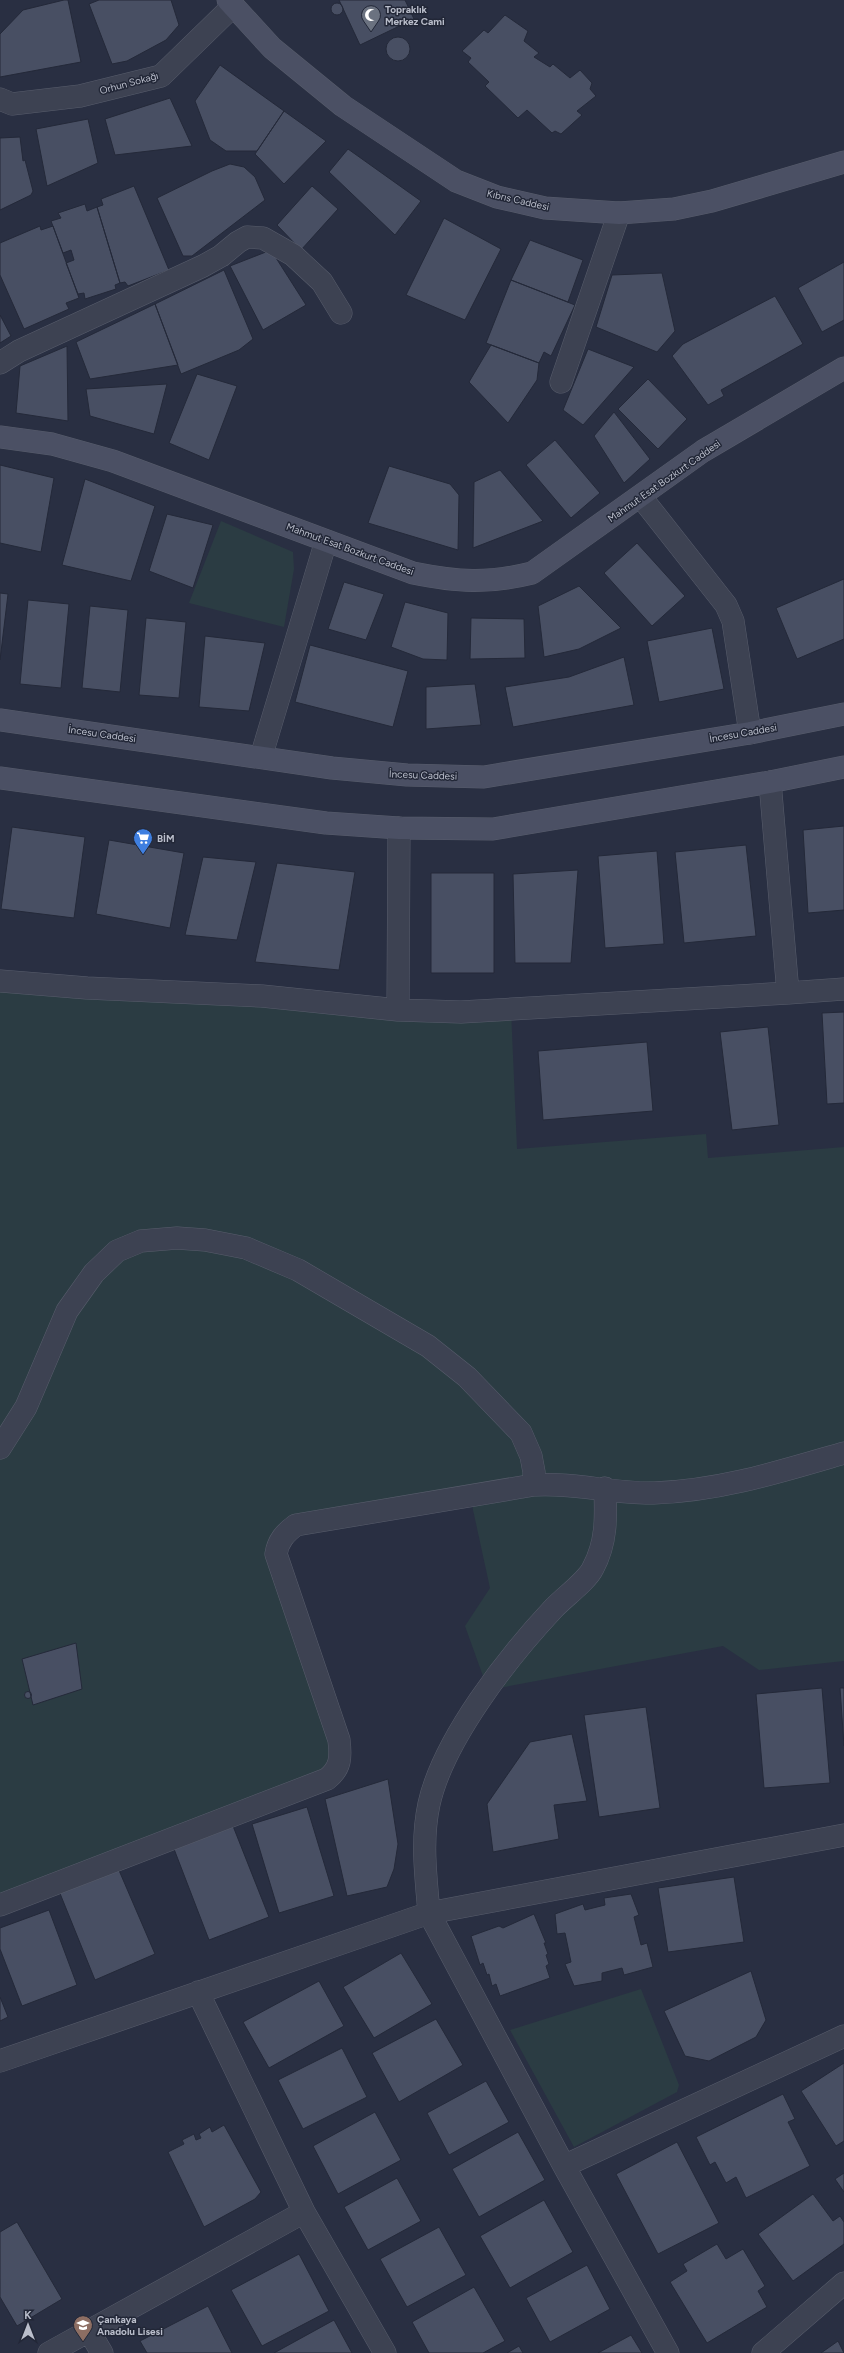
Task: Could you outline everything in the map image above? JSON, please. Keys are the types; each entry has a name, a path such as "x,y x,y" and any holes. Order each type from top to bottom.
{"main road":[{"name":"Kıbrıs Caddesi","path":"230,3 272,48 343,106 456,181 497,197 545,208 619,213 674,209 712,200 844,162"},
{"name":"Mahmut Esat Bozkurt Caddesi","path":"0,437 52,444 113,461 413,573 453,581 481,581 509,578 532,573 703,452 844,368"},
{"name":"İncesu Caddesi","path":"0,720 332,768 407,775 484,776 750,733 844,714"},
{"path":"0,778 326,823 399,828 493,829 770,782 844,767"}],"street":[{"name":"Orhun Sokağı","path":"0,100 12,104 80,96 161,76 230,3"},
{"path":"561,382 619,213"},
{"path":"0,363 19,351 203,266 221,256 246,237 263,238 293,255 322,282 341,313"},
{"path":"641,497 726,605 733,621 750,733"},
{"path":"261,757 326,541"},
{"path":"770,782 788,993"},
{"path":"398,1010 399,828"},
{"path":"0,982 87,988 262,996 398,1010 461,1012 788,993 844,988"},
{"path":"0,1448 26,1407 67,1311 94,1274 117,1251 141,1241 177,1238 205,1240 246,1248 298,1270 428,1346 467,1377 521,1433 531,1456 534,1472 534,1485"},
{"path":"0,1905 327,1779 336,1772 340,1762 339,1740 276,1554 278,1544 287,1532 296,1525 534,1485 555,1483 654,1493 688,1490 738,1483 844,1453"},
{"path":"605,1488 606,1527 602,1548 593,1570 553,1608 506,1663 465,1722 443,1766 429,1803 424,1835 429,1913 564,2166 668,2353"},
{"path":"0,2061 429,1913 844,1835"},
{"path":"198,1992 304,2212 385,2353"},
{"path":"564,2166 844,2036"},
{"path":"49,2353 304,2212"},
{"path":"762,2353 844,2283"},
{"path":"90,2331 102,2353"}],"shaded area":[{"path":"221,521 293,552 294,569 284,627 189,603"},
{"path":"0,981 511,1009 517,1149 706,1134 708,1158 844,1147 844,1661 759,1670 723,1646 488,1690 465,1626 490,1588 470,1496 296,1525 278,1544 340,1762 0,1905"},
{"path":"641,1989 679,2085 677,2092 574,2147 510,2030"}],"building":[{"path":"68,0 81,62 0,77 0,34 23,10"},
{"path":"99,0 171,0 179,25 166,40 127,61 112,64 89,4"},
{"name":"Topraklık Merkez Cami","path":"339,0 405,0 414,19 360,45"},
{"path":"337,3 341,5 343,9 341,13 337,15 333,13 331,9 333,5"},
{"path":"505,15 528,31 524,41 539,53 534,57 550,67 553,64 570,78 580,70 592,83 590,89 596,96 577,111 582,115 561,134 555,131 552,133 527,110 518,118 485,86 489,82 468,62 471,58 462,51 484,30 488,33"},
{"path":"398,37 407,40 410,49 407,58 398,61 389,58 386,49 389,40"},
{"path":"220,65 284,111 257,151 226,151 210,140 195,101"},
{"path":"170,98 192,146 115,155 105,119"},
{"path":"284,111 326,141 284,184 255,154"},
{"path":"88,119 98,163 47,186 36,129"},
{"path":"20,137 23,161 25,160 33,191 31,195 0,210 0,138"},
{"path":"348,149 421,201 395,235 329,172"},
{"path":"230,164 244,167 255,177 265,200 192,256 183,256 157,198 212,171"},
{"path":"134,186 169,270 128,286 125,282 120,283 97,207 103,205 101,199"},
{"path":"312,186 338,209 301,250 277,225"},
{"path":"85,204 87,211 97,207 120,283 115,285 116,289 85,299 84,293 78,294 66,263 74,260 71,250 63,253 51,221 61,218 58,213"},
{"path":"444,218 501,249 465,320 406,295"},
{"path":"40,226 41,230 53,226 79,298 66,303 69,309 24,329 0,275 0,243"},
{"path":"530,240 583,260 568,302 511,280"},
{"path":"271,250 306,305 263,330 230,266"},
{"path":"844,262 844,320 822,332 798,288"},
{"path":"224,270 253,339 239,350 181,374 155,304"},
{"path":"662,273 675,331 657,352 596,327 612,275"},
{"path":"511,280 575,305 551,356 544,352 539,363 486,343"},
{"path":"775,296 803,344 721,390 724,396 708,405 672,356 683,344"},
{"path":"155,304 178,365 90,379 76,342"},
{"path":"0,315 11,336 0,343"},
{"path":"491,345 539,363 537,380 508,423 469,382"},
{"path":"67,346 68,421 16,413 20,366"},
{"path":"588,349 634,367 583,425 563,410"},
{"path":"197,374 237,386 209,460 169,443"},
{"path":"648,379 687,419 658,449 618,409"},
{"path":"167,384 154,434 90,416 86,389"},
{"path":"614,412 650,459 624,483 594,436"},
{"path":"555,440 600,493 571,518 526,465"},
{"path":"0,465 54,478 41,552 0,543"},
{"path":"389,466 450,484 459,495 458,550 368,523"},
{"path":"500,470 543,521 473,548 474,482"},
{"path":"85,479 155,506 131,581 62,565"},
{"path":"167,514 213,525 193,588 149,571"},
{"path":"637,543 685,596 652,626 604,573"},
{"path":"844,579 844,639 797,659 776,608"},
{"path":"344,582 384,594 366,640 328,629"},
{"path":"579,586 621,628 579,649 544,657 538,606"},
{"path":"0,593 8,594 0,660"},
{"path":"28,600 69,604 61,688 20,684"},
{"path":"405,602 448,613 447,660 423,659 391,647"},
{"path":"90,606 128,610 120,692 82,688"},
{"path":"146,618 186,622 179,698 139,695"},
{"path":"471,618 524,619 525,658 470,659"},
{"path":"712,628 724,689 659,702 647,641"},
{"path":"205,636 265,643 249,711 199,707"},
{"path":"310,645 408,671 393,727 295,702"},
{"path":"624,657 634,705 513,727 505,687 569,677"},
{"path":"475,684 481,725 426,729 426,687"},
{"path":"844,826 844,910 808,913 803,830"},
{"path":"12,827 85,837 74,918 1,909"},
{"path":"109,840 184,853 170,928 96,914"},
{"path":"746,845 756,936 684,943 675,852"},
{"path":"657,851 664,944 605,948 598,856"},
{"path":"203,857 256,862 237,940 185,935"},
{"path":"277,863 355,872 339,970 255,962"},
{"path":"578,870 571,963 515,963 513,874"},
{"path":"431,873 494,873 494,973 431,973"},
{"path":"844,1012 844,1103 827,1104 822,1013"},
{"path":"768,1027 779,1125 732,1130 720,1032"},
{"path":"647,1042 653,1111 543,1120 538,1051"},
{"path":"76,1643 82,1689 33,1705 22,1659"},
{"path":"822,1688 830,1783 764,1788 756,1694"},
{"path":"840,1688 844,1688 844,1746"},
{"path":"28,1691 31,1692 31,1698 28,1699 25,1698 24,1695 25,1692"},
{"path":"646,1707 660,1808 599,1817 584,1715"},
{"path":"572,1734 587,1801 554,1805 559,1839 493,1852 487,1804 530,1742"},
{"path":"388,1779 398,1844 394,1869 387,1887 347,1896 325,1799"},
{"path":"307,1807 334,1896 279,1913 252,1824"},
{"path":"233,1826 269,1917 209,1940 174,1849"},
{"path":"118,1868 155,1954 95,1980 59,1891"},
{"path":"734,1877 744,1942 668,1952 658,1888"},
{"path":"631,1894 639,1915 634,1917 641,1945 647,1943 653,1967 624,1975 622,1968 602,1973 602,1981 574,1986 565,1964 571,1962 565,1933 557,1934 555,1914 583,1904 585,1910 605,1905 604,1898"},
{"path":"49,1910 77,1985 22,2006 0,1949 0,1928"},
{"path":"534,1914 546,1943 544,1943 548,1954 546,1955 549,1964 546,1966 550,1978 500,1996 496,1984 492,1986 489,1974 487,1975 483,1963 480,1965 471,1936 499,1926 503,1928"},
{"path":"401,1953 432,2004 374,2038 343,1987"},
{"path":"751,1971 766,2020 756,2037 709,2061 685,2056 664,2011"},
{"path":"319,1981 344,2026 269,2068 243,2022"},
{"path":"0,1997 8,2017 0,2021"},
{"path":"436,2019 463,2065 399,2102 372,2053"},
{"path":"342,2048 367,2097 303,2129 278,2080"},
{"path":"844,2063 844,2141 836,2146 801,2091"},
{"path":"486,2081 509,2122 449,2155 427,2113"},
{"path":"783,2094 795,2119 788,2122 810,2166 746,2198 736,2177 726,2183 715,2162 710,2165 696,2137"},
{"path":"375,2112 401,2160 338,2194 313,2146"},
{"path":"224,2125 261,2192 255,2199 204,2227 168,2152 184,2144 182,2140 194,2134 196,2140 201,2138 199,2134 210,2127 212,2132"},
{"path":"518,2132 545,2180 479,2217 452,2169"},
{"path":"677,2142 719,2223 658,2254 616,2174"},
{"path":"844,2173 844,2192 835,2179"},
{"path":"397,2178 421,2221 368,2250 344,2207"},
{"path":"813,2194 833,2221 840,2216 844,2222 844,2244 793,2281 758,2234"},
{"path":"544,2200 573,2252 510,2288 480,2236"},
{"path":"17,2222 62,2299 17,2326 0,2297 0,2232"},
{"path":"439,2227 466,2275 407,2307 380,2259"},
{"path":"717,2244 726,2259 743,2249 765,2286 758,2291 767,2307 707,2343 670,2282 687,2271 683,2264"},
{"path":"299,2254 329,2311 262,2346 231,2290"},
{"path":"587,2265 610,2309 550,2342 526,2298"},
{"path":"474,2287 505,2341 483,2353 429,2353 412,2322"},
{"path":"208,2306 232,2353 147,2353 140,2341"},
{"path":"334,2320 352,2353 274,2353"},
{"path":"631,2335 642,2353 598,2353"},
{"path":"838,2341 844,2353 821,2353"},
{"path":"519,2346 523,2353 507,2353"}],"place":[{"name":"Topraklık Merkez Cami","path":"371,32"},
{"name":"BİM","path":"143,855"},
{"name":"Çankaya Anadolu Lisesi","path":"83,2342"}]}
